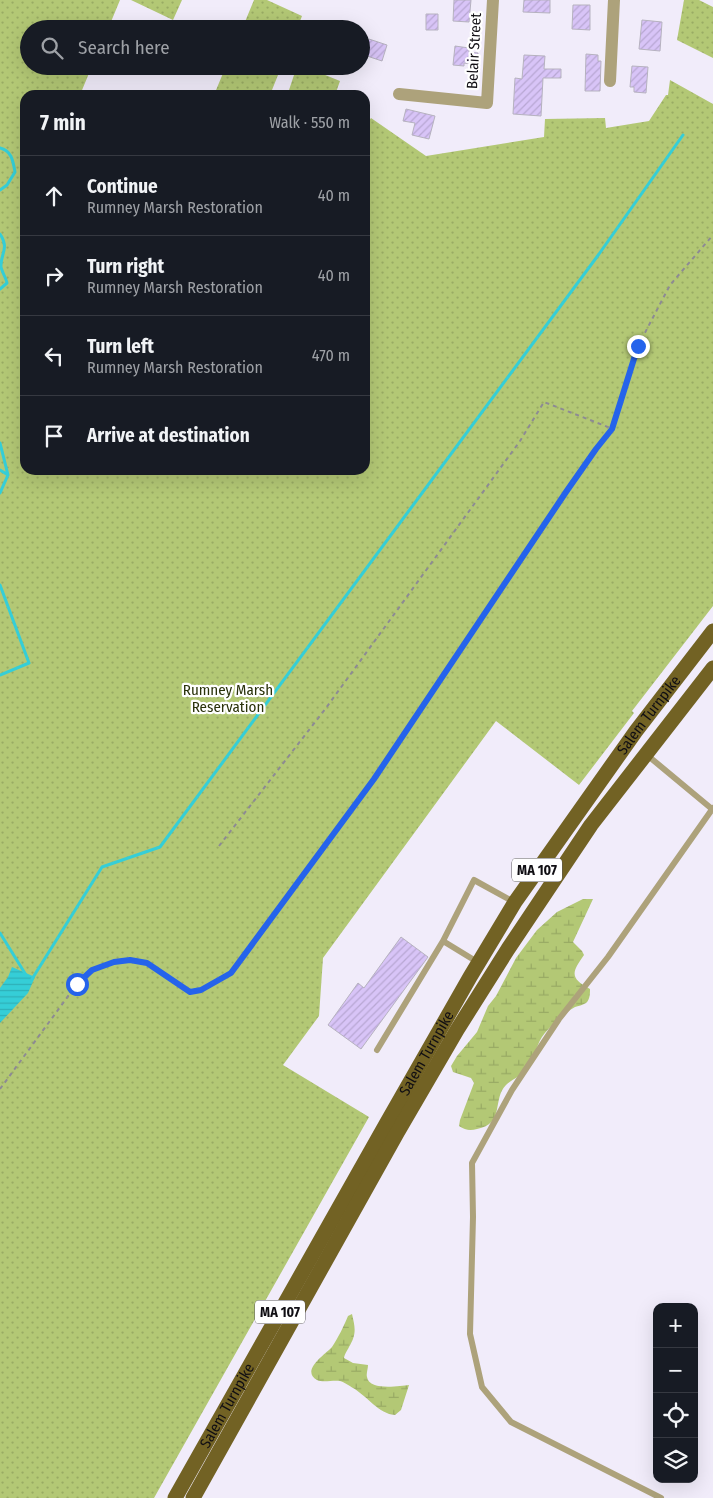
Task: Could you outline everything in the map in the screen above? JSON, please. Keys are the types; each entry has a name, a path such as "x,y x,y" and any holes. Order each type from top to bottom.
{"main road":[{"name":"Salem Turnpike","path":"175,1498 515,902 636,731 713,631"},
{"name":"Salem Turnpike","path":"193,1498 457,1030 508,949 591,825 713,668"}],"street":[{"name":"Belair Street","path":"399,94 487,103 493,0"},
{"path":"610,81 614,0"}],"lane":[{"path":"647,754 713,808 608,958 560,1019 512,1090 472,1163 473,1217 470,1334 482,1387 511,1422 661,1498"},
{"path":"377,1050 443,941 474,880 515,902"},
{"path":"443,941 479,963"}],"path":[{"path":"0,1089 77,984 92,970 114,962 130,960 147,963 190,992 201,990 231,973 374,779 566,492 612,429 638,346 670,285 713,235"},
{"path":"219,846 338,692 515,449 544,402 612,429"}],"green space":[{"name":"Rumney Marsh Reservation","path":"0,0 120,0 112,20 20,20 20,75 88,75 82,90 20,90 20,475 370,475 371,118 426,156 544,137 545,119 605,118 606,128 649,121 666,95 668,95 670,80 713,104 713,606 632,711 634,713 579,785 496,721 323,958 319,1016 283,1065 369,1117 154,1498 0,1498"},
{"path":"131,0 182,0 173,20"},
{"path":"254,0 267,0 302,16 300,20 246,20"},
{"path":"684,0 699,0 713,7 713,58 677,40"},
{"path":"222,75 278,75 272,90 216,90"},
{"path":"294,75 325,75 340,81 337,90 289,90"},
{"path":"583,899 593,899 573,942 584,955 575,970 575,974 576,978 583,985 590,989 590,996 587,1002 567,1012 544,1034 529,1066 522,1074 506,1085 502,1091 495,1117 491,1122 474,1130 468,1130 459,1126 474,1083 471,1078 453,1072 451,1066 477,1032 488,1006 496,996 516,958 537,930 557,912"},
{"path":"352,1314 354,1334 344,1358 353,1363 368,1365 367,1377 373,1384 385,1387 409,1385 401,1410 395,1415 384,1411 343,1382 319,1381 311,1372 316,1362 332,1347 348,1316"}],"water":[{"path":"12,967 35,977 28,993 0,1023 0,988"}],"building":[{"path":"454,0 471,0 469,22 453,21"},
{"path":"524,0 550,0 550,13 523,12"},
{"path":"573,5 590,5 590,30 572,29"},
{"path":"426,14 438,14 438,30 426,30"},
{"path":"642,20 662,22 660,51 639,49"},
{"path":"370,39 387,45 382,61 370,57"},
{"path":"455,46 469,48 469,52 478,53 477,65 464,63 464,66 453,65"},
{"path":"586,54 598,55 598,61 601,61 600,91 585,91"},
{"path":"524,55 545,56 544,69 561,69 561,78 543,78 541,116 513,114 515,78 522,79"},
{"path":"632,66 648,67 646,93 634,92 634,87 630,87"},
{"path":"406,109 435,116 429,139 412,135 415,123 403,121"},
{"path":"401,937 428,957 361,1049 328,1025 358,983 364,988"}],"waterway":[{"path":"32,979 102,867 160,847 599,254 683,135"},
{"path":"0,148 7,151 13,160 15,172 7,185 0,190"},
{"path":"0,234 4,244 1,267 7,283 0,289"},
{"path":"0,443 8,475"},
{"path":"0,470 8,475 0,493"},
{"path":"0,585 29,663 0,675"},
{"path":"0,933 26,975"}],"route":[{"path":"77,984 92,970 114,962 130,960 147,963 190,992 201,990 217,983 231,973 374,779 566,492 612,429 638,346"}]}
